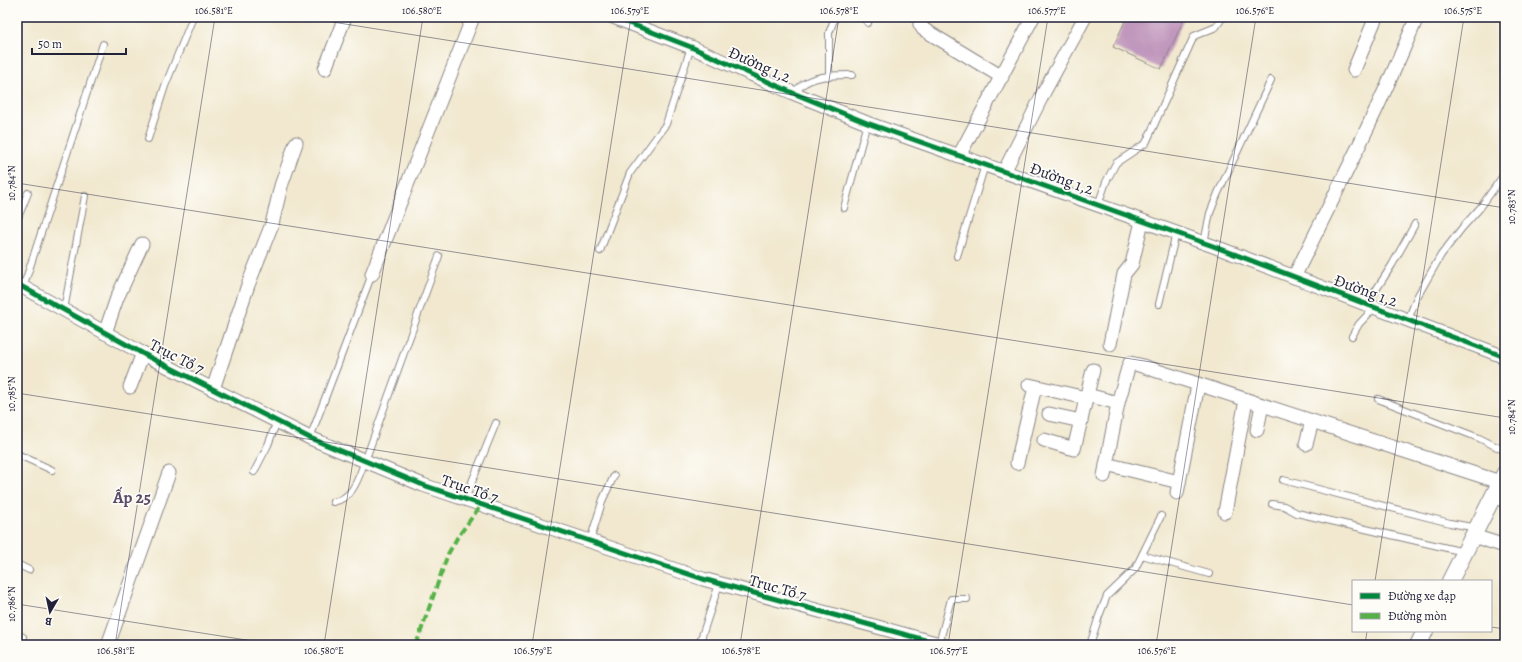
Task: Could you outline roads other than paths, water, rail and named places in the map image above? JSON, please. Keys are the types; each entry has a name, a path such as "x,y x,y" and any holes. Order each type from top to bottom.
{"street":[{"path":"325,69 345,17"},
{"path":"372,274 473,17"},
{"name":"Đường 1,2","path":"613,17 691,47 793,93 867,123 1204,242 1505,357"},
{"path":"924,17 920,24 923,28 1002,77"},
{"path":"960,156 1033,17"},
{"path":"1004,172 1044,92 1085,17"},
{"path":"1354,70 1376,17"},
{"path":"1294,277 1350,166 1386,90 1417,17"},
{"path":"213,389 248,285 272,224 282,186 296,144"},
{"path":"1110,344 1124,274 1132,264 1142,221"},
{"path":"105,333 118,298 142,244"},
{"name":"Trục Tổ 7","path":"20,286 105,333 277,422 310,438 423,485 719,584 917,642 941,644"},
{"path":"130,387 143,353"},
{"path":"1198,385 1178,487 1105,470 1118,403 1130,363 1312,421 1503,478 1498,499 1475,532 1450,580"},
{"path":"1044,440 1074,449 1093,370"},
{"path":"1017,463 1032,386 1118,403"},
{"path":"1225,512 1246,400"},
{"path":"1257,430 1262,405"},
{"path":"1049,414 1081,421"},
{"path":"1306,444 1312,421"},
{"path":"108,645 169,473"},
{"path":"1475,532 1505,546"},
{"path":"1418,645 1424,632"}],"lane":[{"path":"148,139 165,86 193,17"},
{"path":"829,76 829,33 835,17"},
{"path":"863,17 868,23"},
{"path":"1098,205 1106,182 1116,164 1146,143 1194,36 1216,27 1223,17"},
{"path":"20,286 103,44"},
{"path":"600,251 630,173 666,124 691,47"},
{"path":"793,93 806,82 829,76 852,75"},
{"path":"1204,242 1210,213 1218,193 1271,80"},
{"path":"844,208 867,123"},
{"path":"957,256 985,165"},
{"path":"1408,320 1417,297 1441,255 1480,208 1505,173"},
{"path":"17,220 28,193"},
{"path":"64,310 85,196"},
{"path":"1352,336 1371,306 1415,224"},
{"path":"1159,304 1176,232"},
{"path":"333,502 342,500 353,490 365,461 439,256"},
{"path":"310,438 372,274"},
{"path":"1378,399 1479,438 1505,451"},
{"path":"254,472 268,445 277,422"},
{"path":"465,499 496,423"},
{"path":"17,454 52,470"},
{"path":"590,542 603,498 614,476"},
{"path":"1283,480 1450,523 1475,532"},
{"path":"1272,504 1284,506 1297,513 1464,552"},
{"path":"1090,645 1098,616 1107,596 1135,569 1161,516"},
{"path":"1142,556 1209,574"},
{"path":"17,564 29,570"},
{"path":"699,645 719,584"},
{"path":"941,644 950,599 967,600"}],"district":[{"name":"Ấp 25","path":"132,497"}]}
